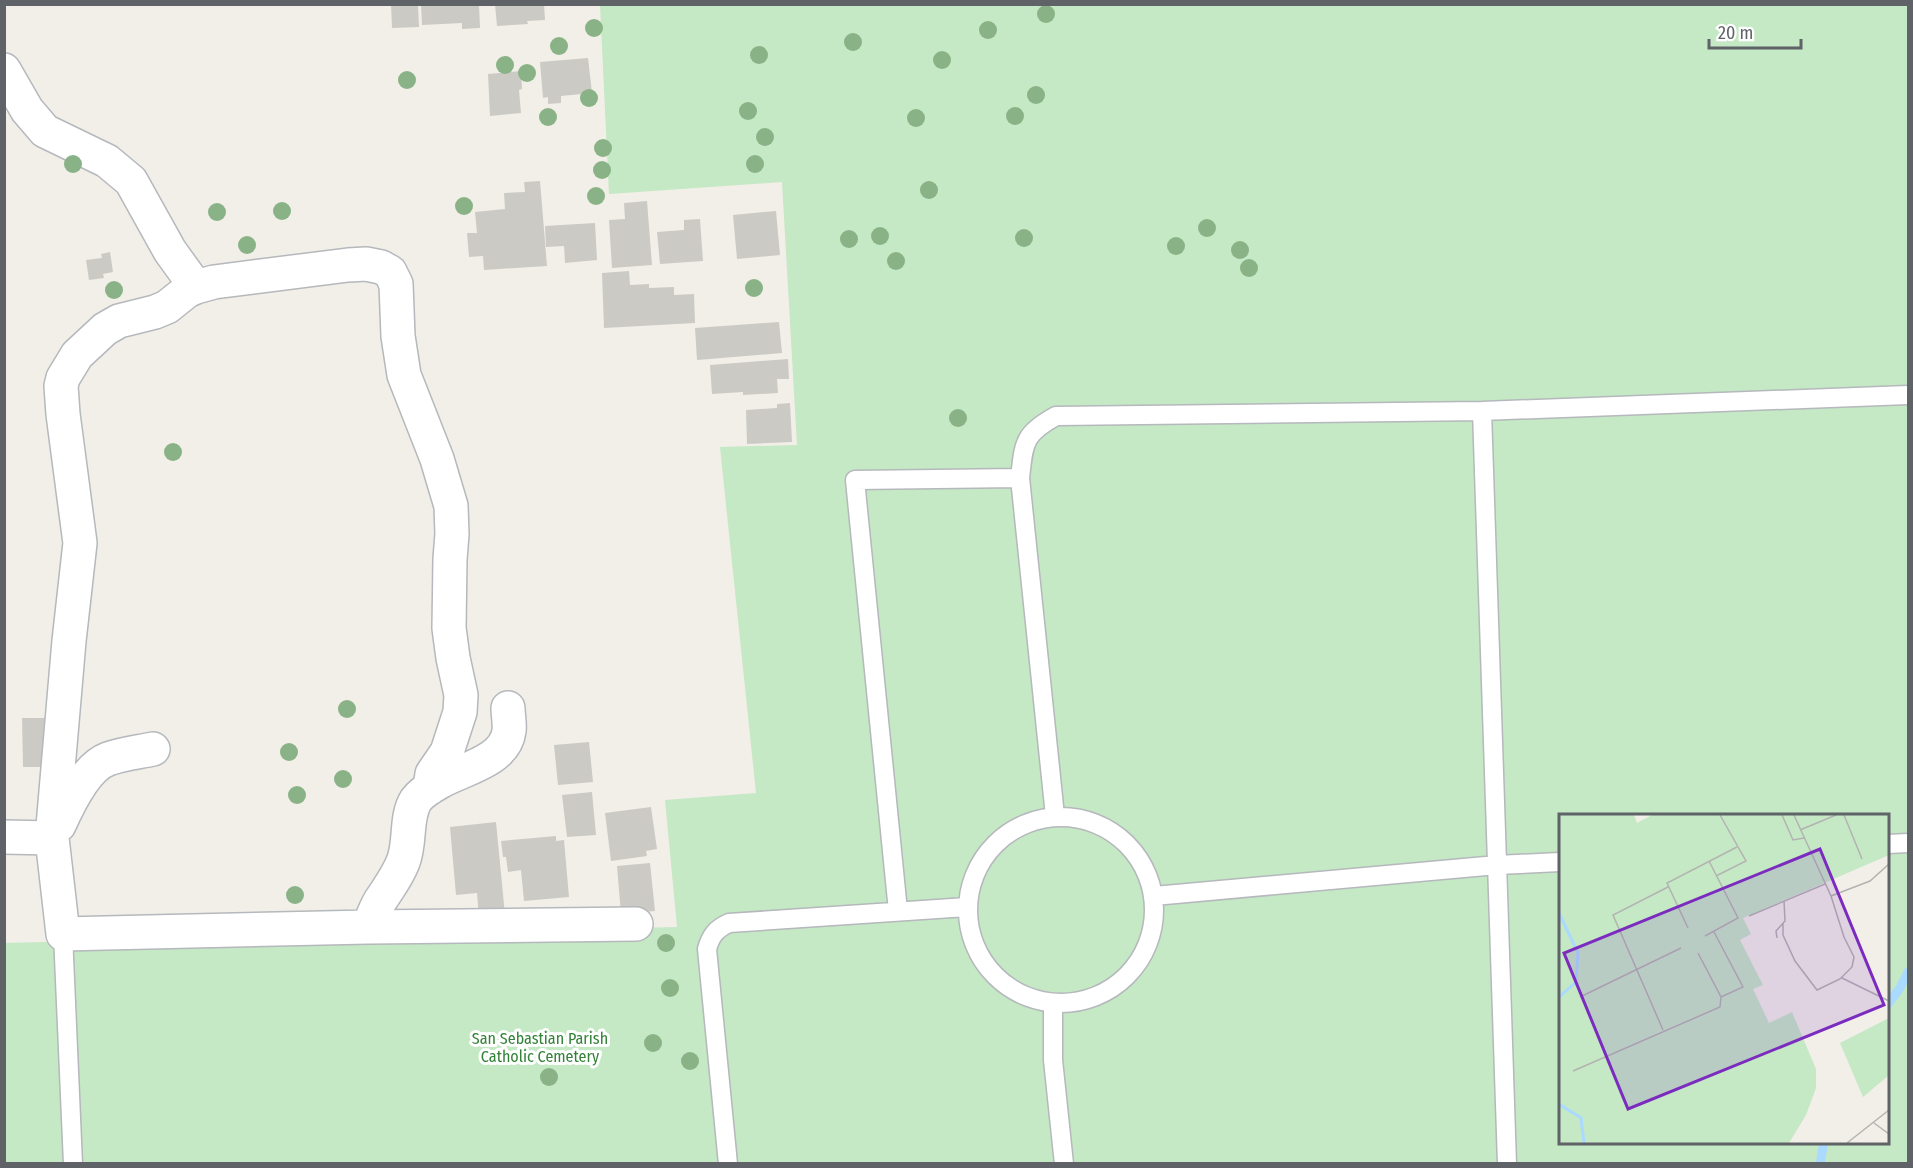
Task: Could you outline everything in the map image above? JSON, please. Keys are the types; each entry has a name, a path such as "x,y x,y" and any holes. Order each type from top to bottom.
{"street":[{"path":"4,70 27,110 45,131 107,161 131,181 170,251 196,287"},
{"path":"430,788 432,774 447,752 460,712 461,695 449,628 452,518 451,506 437,459 404,375 398,336 396,284 390,272 366,264 236,279 196,287 161,310 119,321 105,329 77,355 63,378 61,386 80,543 52,838 63,934 636,924"},
{"path":"368,927 381,899 393,883 404,860 412,812 417,799 430,788 454,774 497,754 506,742 509,731 508,708"},
{"path":"52,838 72,799 92,770 106,759 153,749"},
{"path":"4,837 52,838"}],"lane":[{"path":"1055,816 1020,478 1023,451 1028,436 1039,425 1056,416 1482,411 1908,395"},
{"path":"1482,411 1507,1164"},
{"path":"898,911 855,480 1020,478"},
{"path":"1055,816 1083,818 1109,829 1131,846 1146,870 1154,896 1154,924 1146,951 1130,974 1108,992 1081,1002 1053,1003 1025,997 1001,982 982,961 970,935 967,908 971,880 984,855 1003,835 1028,822 1055,816"},
{"path":"1889,844 1908,843"},
{"path":"1154,896 1497,865 1559,862"},
{"path":"728,1164 707,949 710,938 718,928 729,924 967,908"},
{"path":"63,934 73,1164"},
{"path":"1053,1003 1053,1060 1064,1164"}],"green space":[{"name":"San Sebastian Parish Catholic Cemetery","path":"600,5 1908,5 1908,1163 5,1163 4,943 677,927 665,800 756,793 720,447 797,445 782,182 609,194"}],"building":[{"path":"391,4 418,4 419,27 392,28"},
{"path":"421,4 479,4 480,28 462,29 462,23 422,25"},
{"path":"495,4 544,4 545,20 527,21 528,24 497,26"},
{"path":"588,58 592,93 561,96 561,103 548,104 548,97 543,98 540,62"},
{"path":"521,71 522,89 519,90 521,113 490,116 488,74"},
{"path":"540,181 547,266 484,270 483,256 469,257 467,233 477,233 475,212 505,209 504,193 525,192 524,182"},
{"path":"647,201 652,265 612,268 609,220 625,219 624,203"},
{"path":"776,211 780,255 737,259 733,215"},
{"path":"700,219 703,261 660,264 657,232 684,230 684,220"},
{"path":"595,223 597,260 565,263 564,246 546,247 545,226"},
{"path":"110,252 113,272 103,274 104,278 89,280 86,260 102,258 101,254"},
{"path":"629,271 630,285 649,284 649,288 674,287 674,295 694,294 695,323 604,328 602,273"},
{"path":"779,322 782,353 697,360 695,328"},
{"path":"788,359 789,379 777,379 778,393 712,394 710,365"},
{"path":"790,403 792,442 747,444 746,410 777,408 777,404"},
{"path":"22,718 51,718 52,767 23,767"},
{"path":"589,742 593,782 558,785 554,745"},
{"path":"592,792 596,835 567,837 562,795"},
{"path":"651,807 657,849 646,851 647,856 611,861 605,813"},
{"path":"496,822 505,915 479,917 477,893 456,895 450,827"},
{"path":"556,836 556,841 564,840 569,897 524,901 521,870 508,872 501,841"},
{"path":"650,863 655,911 621,914 617,866"}],"waterway":[{"path":"1889,1003 1908,972"},
{"path":"1820,1164 1824,1144"}]}
